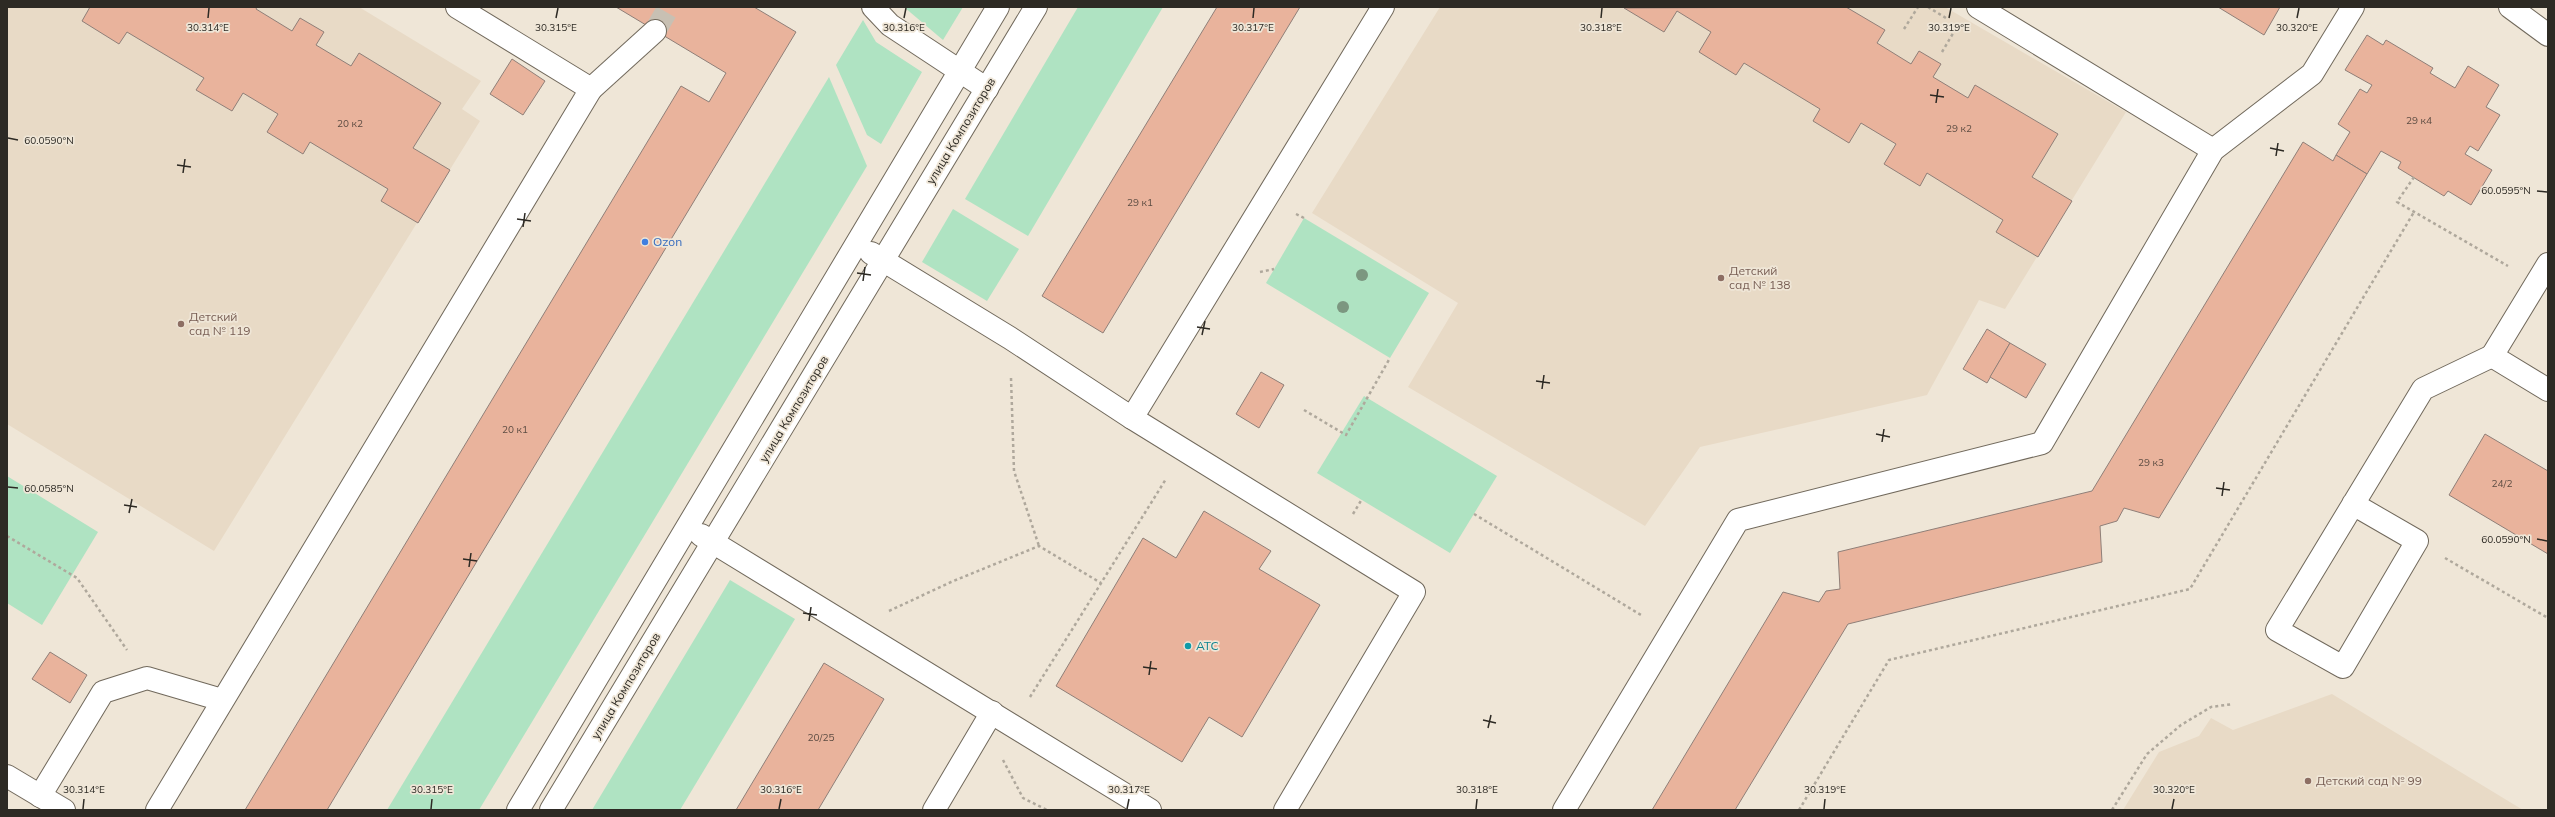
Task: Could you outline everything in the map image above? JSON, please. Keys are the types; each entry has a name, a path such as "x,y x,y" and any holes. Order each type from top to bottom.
{"street":[{"path":"457,7 590,89"},
{"path":"874,7 890,25 986,89"},
{"path":"518,810 998,7"},
{"name":"улица Композиторов","path":"551,810 1036,7"},
{"path":"1132,418 1383,7"},
{"path":"1978,7 2213,150"},
{"path":"1564,810 1738,520 2042,443 2213,150 2312,74 2353,7"},
{"path":"2510,7 2548,35"},
{"path":"157,810 590,89 655,30"},
{"path":"856,244 1010,338 1132,418 1414,592 1285,810"},
{"path":"2353,504 2417,541 2343,667 2277,630 2353,504 2423,389 2492,356 2548,264"},
{"path":"2492,356 2548,390"},
{"path":"688,527 1013,724 1150,810"},
{"path":"40,796 103,692 147,678 222,700"},
{"path":"934,810 992,712"},
{"path":"7,776 64,810"}],"path":[{"path":"1904,29 1918,7"},
{"path":"1928,7 1952,22"},
{"path":"2414,177 2397,202 2537,283"},
{"path":"1799,810 1889,660 2190,589 2414,212"},
{"path":"1010,338 1014,470 1039,546 1101,582"},
{"path":"1304,410 1346,435 1390,358"},
{"path":"1047,810 1023,798 997,750 1184,450"},
{"path":"1474,514 1670,633"},
{"path":"7,536 77,578 147,678"},
{"path":"2417,541 2548,618"},
{"path":"854,627 951,582 1039,546"},
{"path":"2112,810 2147,754 2181,725 2211,707 2233,704"}],"shaded area":[{"name":"Детский сад № 119","path":"7,7 359,7 481,81 462,109 480,121 214,551 7,424"},
{"name":"Детский сад № 138","path":"1440,7 1945,7 2126,112 2005,309 1979,300 1927,395 1700,447 1645,526 1408,387 1458,303 1312,213"},
{"name":"Детский сад № 99","path":"2332,694 2523,810 2123,810 2159,752 2199,736 2211,718 2233,730"}],"green space":[{"path":"904,7 963,7 943,40"},
{"path":"1078,7 1163,7 1028,236 965,199"},
{"path":"863,20 876,42 922,72 881,144 867,135 836,65"},
{"path":"829,77 867,166 479,810 387,810"},
{"path":"953,209 1019,249 987,301 922,262"},
{"path":"1304,218 1429,293 1390,358 1266,283"},
{"path":"1364,396 1497,476 1450,553 1317,473"},
{"path":"7,476 98,532 42,625 7,603"},
{"path":"730,580 795,619 680,810 592,810"}],"building":[{"path":"90,7 257,7 256,9 292,31 300,18 324,32 316,45 351,66 359,53 441,103 413,148 450,170 418,223 381,201 388,189 310,142 303,154 267,132 278,114 243,93 232,111 196,90 204,78 127,32 119,44 82,21"},
{"path":"616,7 754,7 796,32 327,810 245,810 681,86 709,102 726,73"},
{"path":"1217,7 1300,7 1103,333 1042,296"},
{"path":"1846,7 1885,30 1877,43 1911,64 1919,51 1941,64 1933,77 1968,98 1975,85 2058,134 2032,177 2072,201 2038,257 1996,232 2003,220 1927,173 1920,186 1884,164 1896,144 1861,123 1849,143 1813,121 1820,109 1744,63 1736,75 1699,52 1711,32 1677,11 1664,32 1624,8"},
{"path":"2218,7 2280,7 2264,35"},
{"path":"2367,35 2383,45 2386,40 2433,68 2430,73 2455,88 2468,66 2499,85 2486,107 2500,115 2478,151 2470,146 2465,154 2492,170 2471,205 2448,191 2444,196 2398,168 2401,162 2381,151 2367,174 2336,155 2350,132 2338,124 2360,89 2367,93 2372,85 2345,70"},
{"path":"512,59 545,81 523,115 490,94"},
{"path":"2303,142 2333,161 2336,155 2367,174 2159,518 2124,508 2117,521 2100,526 2102,562 1848,624 1735,810 1652,810 1783,592 1819,602 1826,591 1840,589 1838,552 2092,491"},
{"path":"1987,329 2010,343 1987,383 1963,369"},
{"path":"2010,343 2046,364 2026,398 1990,377"},
{"path":"1261,372 1284,385 1259,428 1236,414"},
{"path":"2485,434 2548,471 2548,554 2449,495"},
{"name":"АТС","path":"1204,511 1271,551 1259,569 1320,605 1242,737 1209,717 1182,762 1056,686 1143,538 1176,558"},
{"path":"50,652 87,675 70,703 32,679"},
{"path":"824,663 884,699 818,810 736,810"}],"tunnel":[{"path":"655,31 669,7"}],"place":[{"name":"Ozon","path":"645,242"},
{"name":"Детский сад № 138","path":"1721,278"},
{"name":"Детский сад № 119","path":"181,324"},
{"name":"АТС","path":"1188,646"},
{"name":"Детский сад № 99","path":"2308,781"}]}
